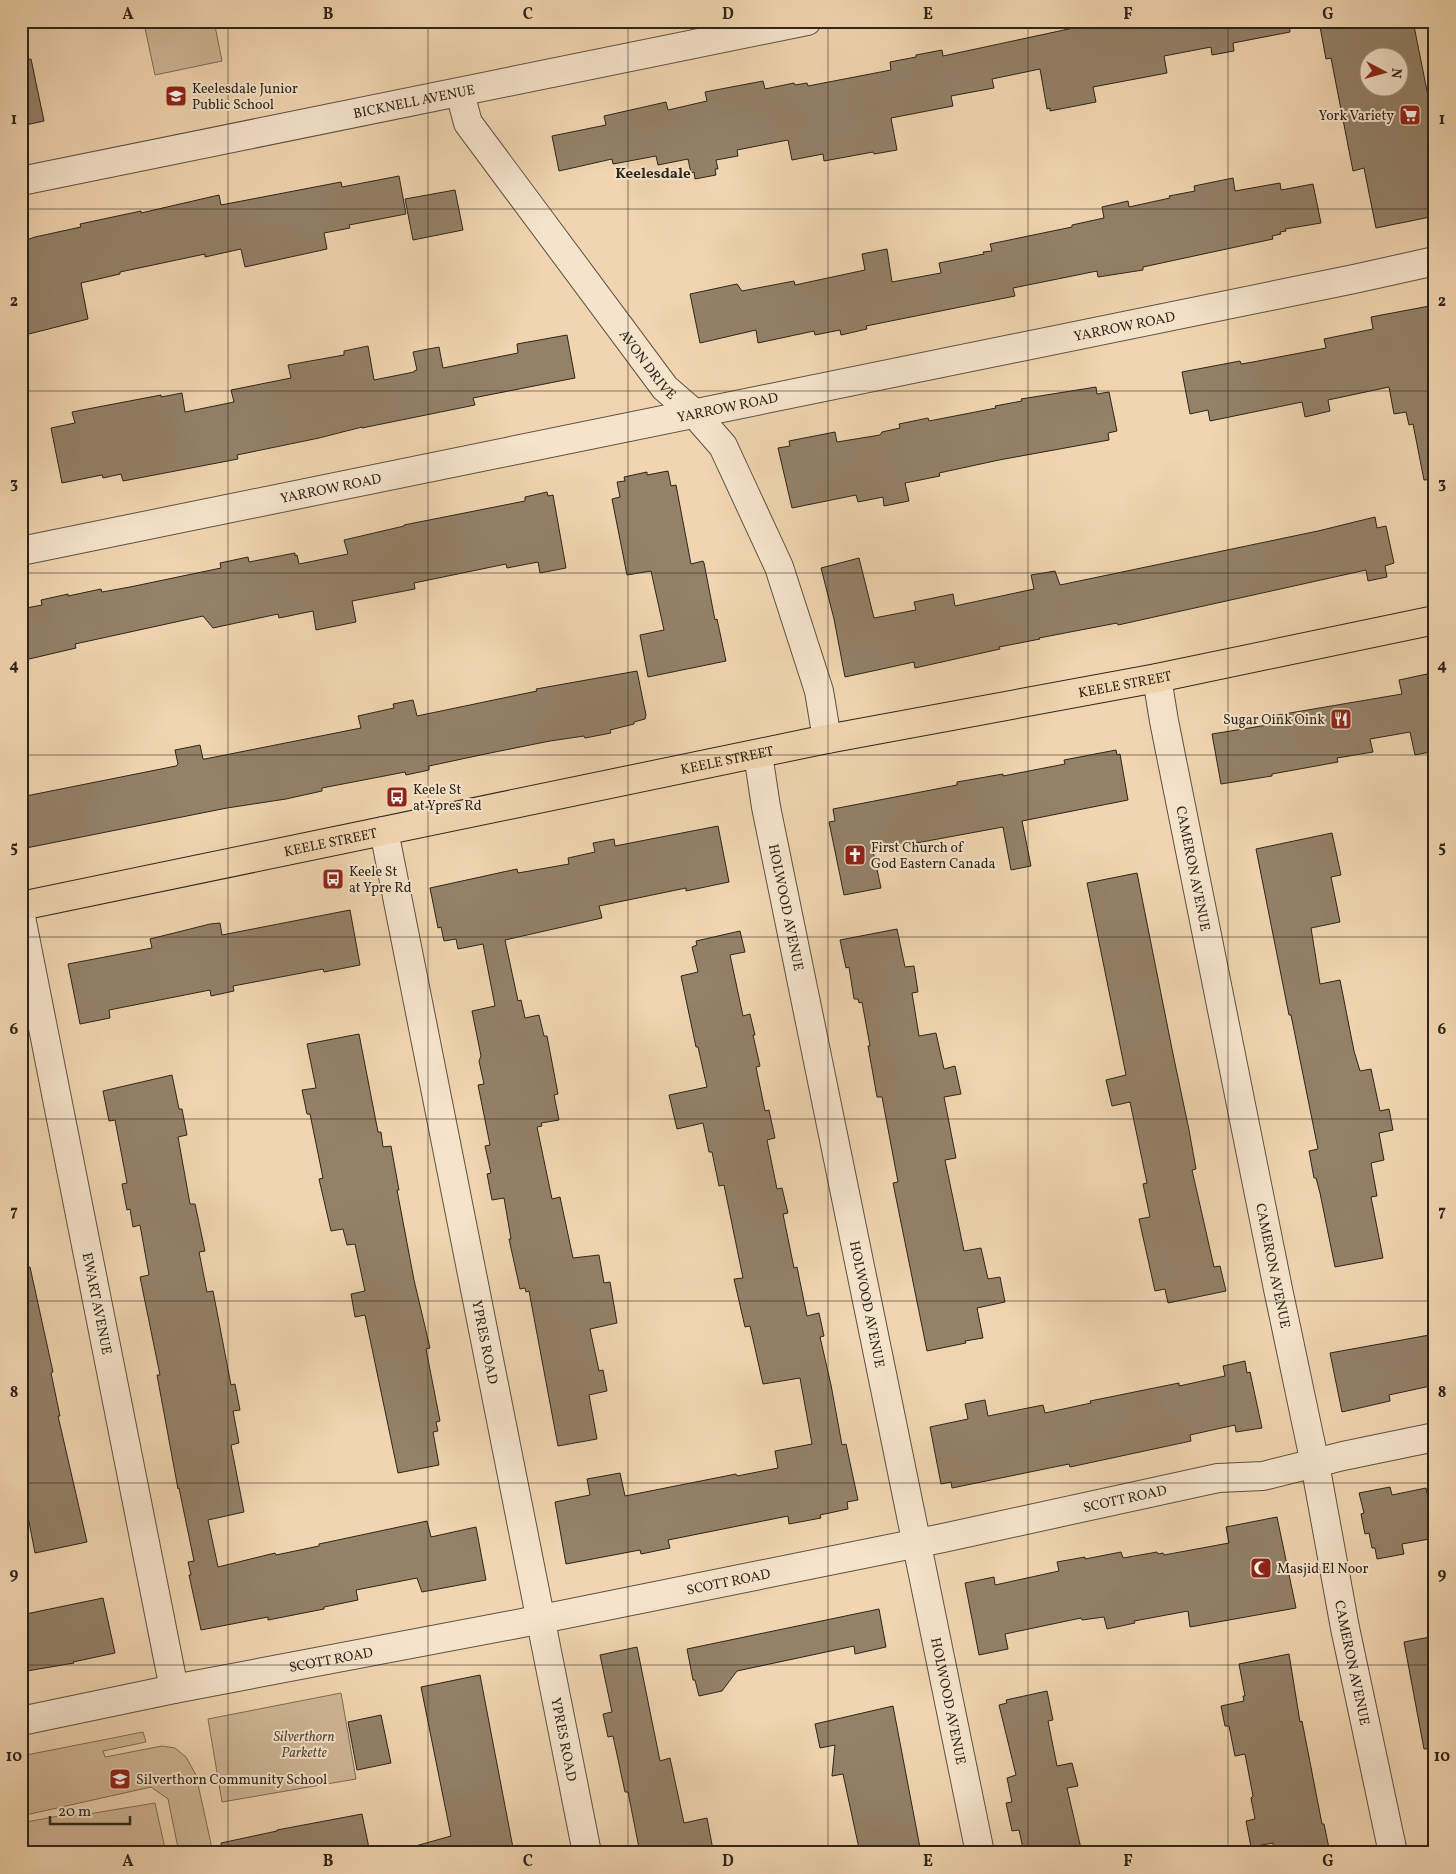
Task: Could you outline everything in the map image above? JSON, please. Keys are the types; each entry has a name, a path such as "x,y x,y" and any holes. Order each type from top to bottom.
{"main road":[{"name":"KEELE STREET","path":"21,906 828,739 1157,678 1435,620"}],"street":[{"name":"BICKNELL AVENUE","path":"21,181 807,21"},
{"name":"AVON DRIVE","path":"460,93 468,123 665,388 695,414 723,446 780,567 818,691 828,739"},
{"name":"YARROW ROAD","path":"21,551 1435,261"},
{"name":"CAMERON AVENUE","path":"1157,678 1278,1290 1315,1464 1345,1628 1393,1853"},
{"name":"HOLWOOD AVENUE","path":"758,754 766,807 980,1853"},
{"name":"YPRES ROAD","path":"384,831 587,1853"},
{"name":"EWART AVENUE","path":"21,917 174,1689"},
{"name":"SCOTT ROAD","path":"21,1721 916,1542 1218,1478 1263,1476 1343,1456 1435,1437"}],"green space":[{"path":"176,21 214,21 222,61 155,75 145,28"},
{"name":"Silverthorn Parkette","path":"341,1693 356,1779 222,1802 208,1719"},
{"path":"143,1732 146,1742 103,1751 105,1757 162,1746 175,1748 186,1757 196,1775 213,1853 179,1853 168,1799 151,1787 21,1816 21,1756"},
{"path":"155,1803 166,1853 21,1853 21,1823 75,1813 76,1816"}],"building":[{"path":"1106,21 1289,21 1290,32 1233,43 1234,51 1212,55 1211,47 1164,56 1167,73 1093,87 1096,102 1050,111 1050,108 1047,109 1040,69 992,79 994,88 951,96 953,106 891,118 897,150 874,154 873,152 824,161 823,154 792,160 788,140 737,150 738,156 716,160 718,169 715,169 716,175 695,179 694,172 691,173 688,159 658,165 656,156 613,164 612,159 559,171 552,136 606,125 604,116 666,102 668,110 707,101 705,92 763,81 765,89 794,83 795,85 807,83 808,86 891,70 890,62 916,57 916,55 942,50 943,56"},
{"path":"1319,21 1413,21 1435,131 1435,216 1376,228 1364,168 1353,171 1331,58 1326,59"},
{"path":"31,59 44,121 21,126 21,60"},
{"path":"399,176 406,214 349,225 350,228 324,233 327,249 245,267 241,249 205,257 205,254 120,272 120,274 81,283 88,319 21,336 21,242 81,227 80,224 141,211 141,213 219,195 221,205 341,182 342,187"},
{"path":"1233,178 1235,191 1280,183 1281,190 1313,184 1321,223 1285,229 1286,231 1280,232 1281,234 1272,236 1273,239 1143,267 1143,270 1098,277 1097,271 1013,288 1015,296 866,326 867,329 841,335 840,330 815,335 814,331 758,343 756,330 700,343 690,294 737,284 742,291 794,281 795,285 865,270 862,254 887,249 892,282 941,273 939,263 984,254 983,252 992,251 990,244 1072,227 1072,225 1104,218 1102,207 1128,201 1129,207 1170,198 1169,196 1195,191 1194,186"},
{"path":"455,190 463,230 413,240 405,199"},
{"path":"1435,305 1435,479 1424,480 1413,424 1409,425 1406,412 1394,414 1389,387 1328,400 1330,411 1305,417 1302,402 1210,421 1208,410 1190,414 1182,372 1240,361 1241,364 1253,362 1326,348 1324,339 1373,329 1371,317"},
{"path":"567,335 575,378 473,398 475,405 362,427 237,455 238,459 123,481 121,474 103,478 102,475 62,483 51,428 75,423 72,412 161,395 161,397 182,393 185,412 234,402 231,390 291,378 288,365 344,355 344,351 368,346 374,380 417,370 413,352 439,347 443,368 518,353 517,344"},
{"path":"1096,387 1097,394 1109,392 1117,431 1108,433 1109,440 999,460 939,473 940,476 905,483 909,501 884,506 883,497 858,502 856,495 792,508 778,448 790,446 789,441 835,432 837,442 880,435 882,432 900,428 899,424 928,418 929,421 996,408 995,406 1022,401 1021,399"},
{"path":"668,471 671,486 676,485 691,564 703,561 704,563 715,620 717,619 726,661 648,677 640,635 664,630 651,571 627,575 612,499 620,497 617,482 625,481 624,477 647,472 647,475"},
{"path":"547,492 548,496 553,495 566,568 540,573 538,562 507,568 506,564 414,583 415,589 352,601 356,622 316,630 313,611 279,618 278,614 213,628 203,616 75,644 76,648 25,660 21,643 21,609 42,605 41,600 101,589 102,592 130,587 221,568 220,563 248,557 249,562 295,553 299,564 348,554 344,540 404,525 525,501 525,497"},
{"path":"1375,517 1377,528 1386,526 1394,563 1385,566 1387,577 1368,581 1366,570 1118,625 1117,623 1039,638 999,647 1000,649 915,668 914,662 845,677 834,619 821,568 859,558 874,618 916,610 914,602 953,594 955,606 1034,589 1031,575 1055,571 1060,585 1318,531"},
{"path":"637,671 646,715 645,719 610,730 611,733 585,738 584,736 550,741 429,766 429,770 406,775 405,772 322,788 322,791 286,799 227,808 21,849 21,797 176,766 178,764 175,750 200,745 203,759 205,759 361,728 358,716 394,708 393,704 413,700 417,716 537,691 536,689"},
{"path":"1427,674 1435,711 1435,751 1415,755 1410,732 1370,739 1373,752 1337,758 1338,762 1272,774 1272,776 1221,784 1212,734 1274,724 1272,716 1402,694 1399,680"},
{"path":"1116,750 1117,755 1120,754 1128,800 1022,821 1031,866 1011,870 1003,827 873,851 881,888 844,895 829,822 835,821 833,809 957,785 957,782 1003,774 1003,776 1065,764 1064,760"},
{"path":"718,826 729,882 686,891 686,888 599,906 602,918 505,940 518,1001 521,1000 525,1018 539,1015 544,1036 547,1036 558,1094 554,1095 559,1120 541,1123 542,1126 537,1127 552,1199 560,1197 573,1258 599,1255 604,1283 610,1282 617,1323 590,1329 599,1371 603,1370 607,1391 589,1395 597,1439 558,1446 529,1291 526,1292 525,1288 520,1289 509,1239 511,1239 504,1198 492,1200 487,1174 491,1173 485,1146 490,1145 478,1085 484,1084 479,1061 481,1056 472,1011 495,1006 483,944 458,949 456,939 444,941 441,927 438,928 430,888 517,869 518,873 569,864 568,858 595,852 593,843 614,839 615,846"},
{"path":"1332,833 1341,875 1331,877 1340,922 1311,928 1320,984 1340,980 1354,1051 1360,1071 1371,1069 1380,1111 1389,1109 1393,1130 1379,1133 1384,1160 1371,1163 1377,1196 1371,1197 1383,1258 1335,1267 1320,1193 1316,1178 1314,1178 1309,1151 1318,1149 1256,849"},
{"path":"1137,873 1189,1130 1196,1169 1192,1170 1214,1267 1220,1266 1226,1291 1168,1303 1165,1289 1155,1291 1139,1219 1150,1217 1143,1184 1147,1183 1130,1102 1112,1106 1106,1080 1126,1075 1087,883"},
{"path":"350,910 360,965 324,972 323,969 233,986 234,991 211,996 210,990 109,1010 110,1018 80,1024 68,964 152,948 150,939 210,924 220,923 222,935"},
{"path":"897,929 905,967 914,966 918,992 912,993 919,1036 936,1033 944,1069 955,1066 961,1094 944,1097 956,1158 945,1160 964,1251 981,1248 988,1279 1000,1277 1005,1302 977,1308 983,1338 927,1351 893,1183 898,1182 882,1097 877,1097 862,1002 859,1003 858,999 854,999 849,967 846,968 840,940"},
{"path":"740,931 745,952 730,955 743,1016 750,1014 755,1035 753,1035 760,1066 756,1067 765,1111 769,1110 775,1138 767,1140 777,1189 782,1188 788,1213 783,1214 794,1268 797,1267 807,1316 819,1313 824,1336 820,1337 842,1445 846,1444 858,1500 847,1502 848,1509 820,1515 821,1518 789,1524 788,1516 668,1540 670,1548 641,1554 640,1550 566,1564 555,1502 590,1495 587,1479 620,1473 625,1496 736,1474 737,1476 778,1468 775,1451 812,1444 800,1378 763,1384 750,1326 745,1327 734,1279 743,1278 724,1185 719,1186 712,1152 709,1152 703,1123 677,1129 669,1095 707,1087 698,1047 696,1047 681,976 698,972 692,947 697,945 696,941"},
{"path":"359,1034 378,1132 381,1132 383,1147 391,1146 399,1190 397,1190 414,1280 430,1348 426,1349 440,1421 436,1422 438,1431 433,1432 439,1465 398,1473 365,1315 355,1317 351,1294 365,1291 355,1244 347,1245 343,1229 331,1231 319,1179 323,1178 310,1114 307,1114 302,1090 316,1088 307,1044"},
{"path":"172,1075 187,1135 178,1137 190,1204 195,1204 205,1251 199,1252 207,1292 213,1291 231,1385 235,1384 240,1410 233,1411 239,1443 231,1445 244,1512 208,1520 218,1567 427,1521 431,1537 476,1527 486,1580 422,1592 417,1578 356,1590 358,1600 324,1607 324,1609 268,1620 268,1617 201,1630 189,1575 191,1575 188,1562 194,1561 178,1489 157,1375 160,1375 140,1277 149,1275 140,1225 133,1227 130,1209 127,1210 122,1184 127,1183 115,1120 109,1121 103,1091"},
{"path":"30,1267 53,1372 51,1373 60,1416 58,1416 87,1542 35,1553 21,1480 21,1268"},
{"path":"1435,1334 1435,1385 1389,1395 1390,1401 1342,1412 1330,1353"},
{"path":"1245,1361 1247,1373 1250,1372 1262,1428 1236,1432 1235,1425 1190,1435 1191,1441 1070,1467 1069,1464 952,1488 951,1482 941,1484 930,1427 968,1419 965,1404 985,1400 988,1416 1043,1405 1045,1413 1091,1403 1090,1401 1225,1376 1223,1366"},
{"path":"1390,1487 1392,1495 1426,1488 1435,1529 1435,1538 1402,1544 1404,1554 1377,1559 1375,1548 1372,1548 1369,1533 1365,1534 1361,1514 1364,1513 1359,1493"},
{"path":"1277,1517 1296,1608 1190,1627 1188,1611 1134,1621 1135,1623 1107,1629 1104,1617 1082,1620 1081,1618 1005,1634 1008,1649 979,1655 965,1583 994,1577 995,1585 1059,1571 1057,1562 1085,1557 1085,1559 1121,1552 1123,1558 1157,1552 1164,1555 1229,1543 1226,1527"},
{"path":"103,1598 115,1653 74,1663 21,1672 21,1615"},
{"path":"879,1609 886,1647 855,1654 854,1646 737,1671 722,1691 699,1696 695,1680 693,1680 687,1649"},
{"path":"1435,1636 1435,1748 1424,1749 1404,1642"},
{"path":"637,1647 660,1761 670,1758 684,1823 707,1818 713,1850 697,1853 640,1853 628,1792 625,1792 613,1736 608,1737 603,1714 612,1712 600,1655"},
{"path":"1289,1654 1300,1722 1302,1721 1322,1824 1324,1824 1330,1853 1275,1853 1273,1843 1251,1847 1246,1821 1255,1819 1251,1798 1253,1796 1245,1754 1235,1756 1229,1726 1225,1726 1221,1706 1244,1701 1243,1696 1245,1696 1239,1664"},
{"path":"480,1675 514,1853 412,1853 412,1847 451,1836 421,1687"},
{"path":"1047,1691 1053,1720 1048,1721 1057,1766 1072,1763 1078,1786 1067,1788 1082,1853 1024,1853 1019,1830 1012,1831 1006,1803 1012,1802 1007,1778 1016,1775 999,1705 1007,1703 1006,1700"},
{"path":"893,1706 921,1853 860,1853 843,1774 832,1776 835,1745 820,1748 815,1724"},
{"path":"381,1715 391,1763 357,1770 348,1722"},
{"path":"362,1814 370,1853 222,1853 221,1843"}],"place":[{"name":"Keelesdale Junior Public School","path":"176,96"},
{"name":"York Variety","path":"1410,115"},
{"name":"Sugar Oink Oink","path":"1341,719"},
{"name":"Keele St at Ypres Rd","path":"397,797"},
{"name":"First Church of God Eastern Canada","path":"855,855"},
{"name":"Keele St at Ypre Rd","path":"333,879"},
{"name":"Masjid El Noor","path":"1261,1568"},
{"name":"Silverthorn Community School","path":"120,1779"}],"district":[{"name":"Keelesdale","path":"653,173"}]}
